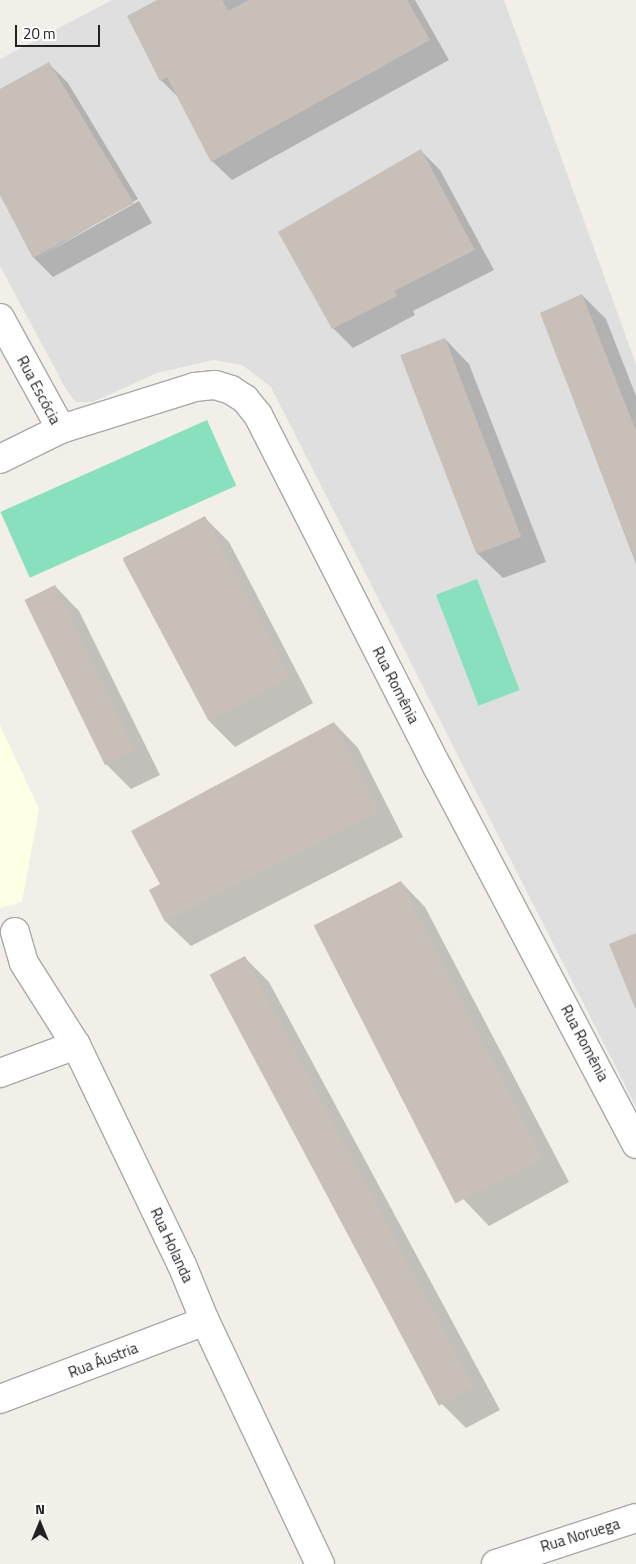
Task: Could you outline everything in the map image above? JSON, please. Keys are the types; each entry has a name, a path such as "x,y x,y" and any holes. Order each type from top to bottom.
{"street":[{"name":"Rua Escócia","path":"0,318 61,429 0,459"},
{"name":"Rua Romênia","path":"61,429 195,387 214,386 231,390 245,399 258,415 438,768 636,1144"},
{"name":"Rua Holanda","path":"15,932 24,963 76,1045 182,1265 205,1321 320,1564"},
{"path":"0,1073 76,1045"},
{"name":"Rua Áustria","path":"0,1399 205,1321"},
{"name":"Rua Noruega","path":"496,1564 636,1518"}],"shaded area":[{"path":"112,0 504,0 636,364 636,1107 271,387 242,365 213,360 157,373 93,402 76,402 67,391 0,266 0,59"},
{"path":"0,725 39,809 22,902 0,908"}],"green space":[{"path":"207,420 236,486 30,578 1,512"},
{"path":"477,579 520,690 479,706 436,595"}],"building":[{"path":"157,0 222,0 228,11 249,0 407,0 430,40 211,162 167,77 160,81 127,16"},
{"path":"49,62 134,203 33,258 0,195 0,89"},
{"path":"421,149 475,250 394,291 397,296 332,329 278,232"},
{"path":"582,294 636,431 636,562 540,313"},
{"path":"445,338 521,537 477,554 400,355"},
{"path":"205,516 291,678 209,721 123,560"},
{"path":"55,585 136,750 105,765 24,600"},
{"path":"334,722 379,812 165,922 149,890 160,884 131,831"},
{"path":"401,881 543,1159 455,1203 314,925"},
{"path":"636,933 636,1008 635,1008 609,944"},
{"path":"245,956 474,1387 439,1406 210,975"}]}
